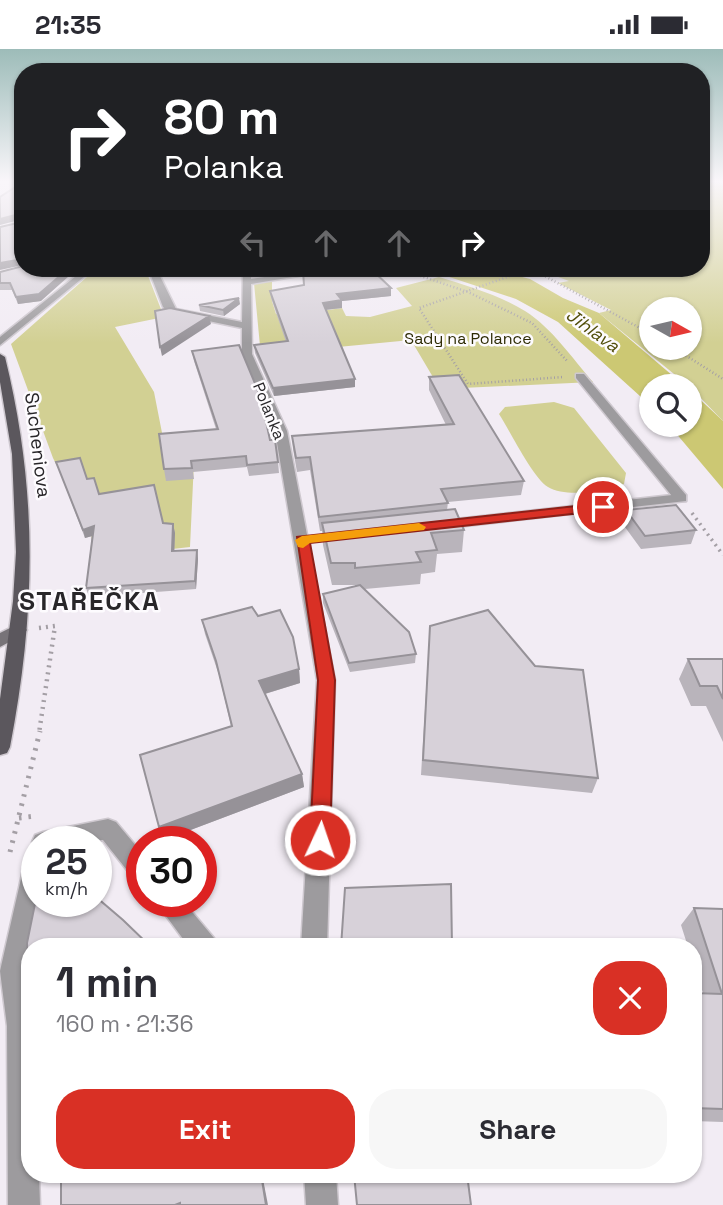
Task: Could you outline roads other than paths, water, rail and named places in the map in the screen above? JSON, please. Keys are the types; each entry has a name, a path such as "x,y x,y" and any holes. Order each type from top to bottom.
{"main road":[{"name":"Sucheniova","path":"0,357 11,399 22,473 25,550 18,630 0,747"},
{"path":"0,641 18,630"}],"street":[{"path":"0,342 80,277"},
{"path":"156,277 168,307 173,311 248,326"},
{"name":"Polanka","path":"247,277 247,353 281,431 310,539 326,680 314,938"},
{"path":"247,282 281,277"},
{"path":"425,527 681,498 580,376"},
{"path":"112,835 126,852"},
{"path":"21,1026 13,971 25,917"},
{"path":"180,917 198,938"},
{"path":"24,1183 24,1205"},
{"path":"321,1183 322,1205"}],"water":[{"name":"Jihlava","path":"449,277 530,279 563,298 599,313 639,347 639,361 655,361 671,374 639,374 639,395 558,322 516,299"},
{"path":"702,401 723,421 723,489 679,437 702,437"}],"district":[{"name":"STAŘEČKA","path":"90,601"}],"park label":[{"name":"Sady na Polance","path":"468,338"}]}
